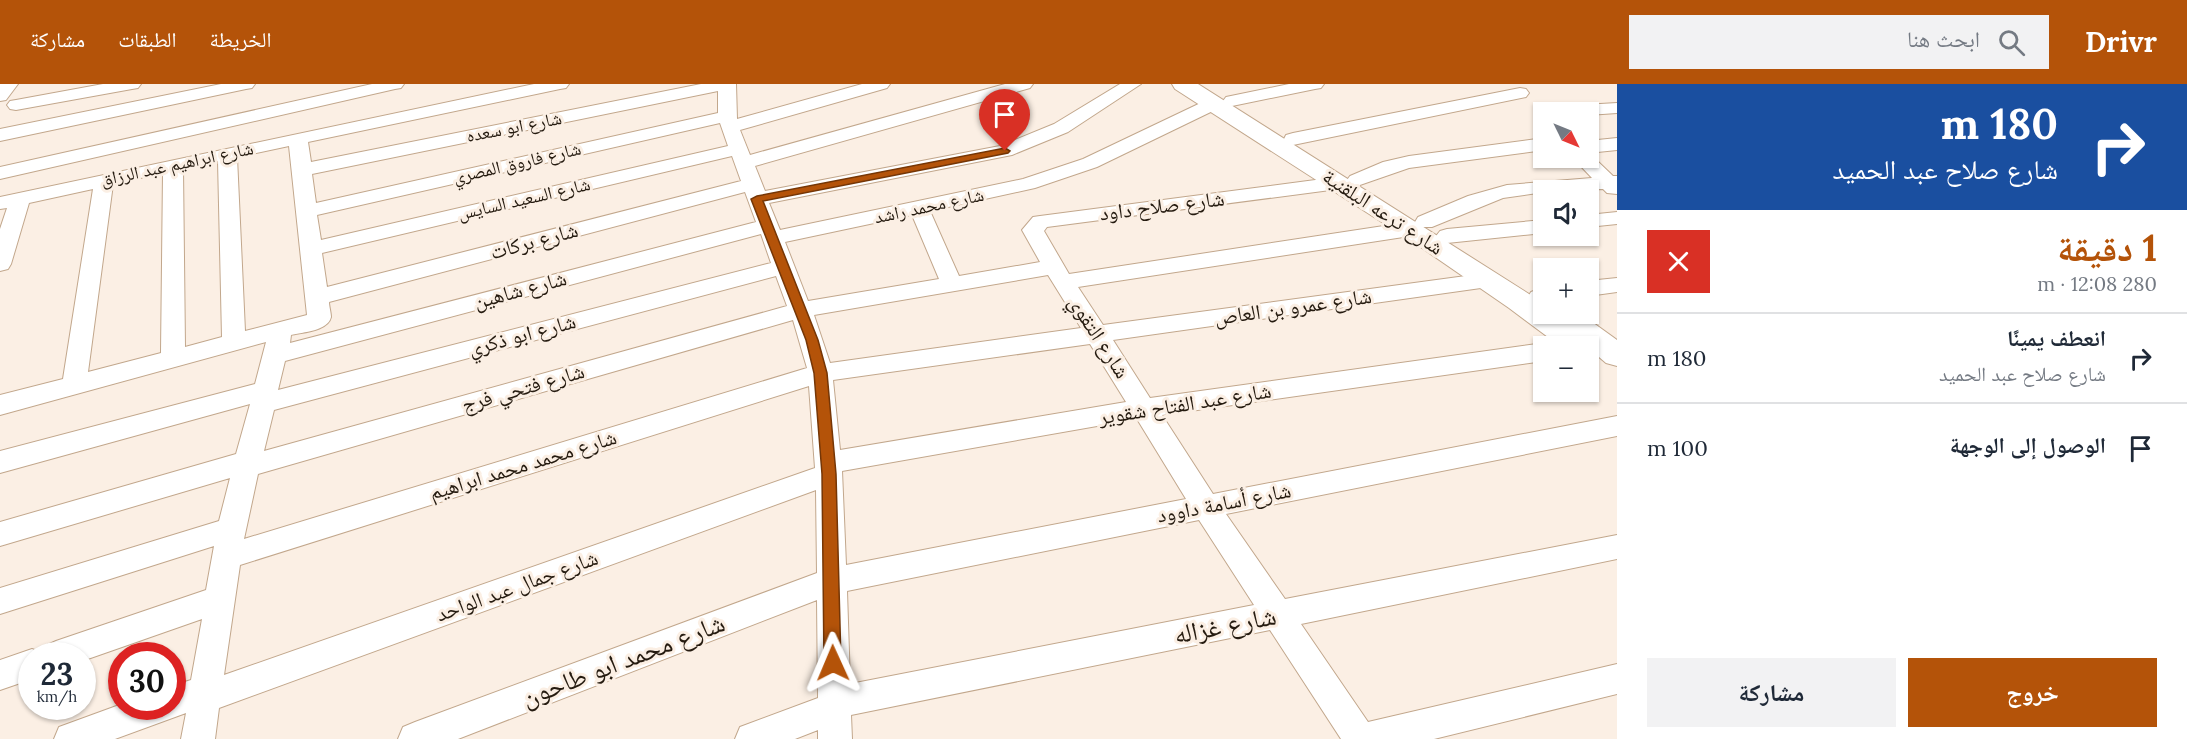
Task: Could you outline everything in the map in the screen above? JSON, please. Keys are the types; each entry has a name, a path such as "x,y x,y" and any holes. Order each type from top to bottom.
{"street":[{"path":"0,96 9,84"},
{"path":"0,127 32,84"},
{"path":"16,105 132,84"},
{"path":"0,135 246,84"},
{"path":"0,173 341,90 395,84"},
{"path":"461,84 472,101"},
{"name":"شارع ابراهيم عبد الرزاق","path":"10,201 226,153 560,84"},
{"path":"741,156 881,84"},
{"path":"741,156 1024,84"},
{"path":"741,156 1005,151 1061,129 1132,84"},
{"name":"شارع ترعه البلقنية","path":"1183,84 1216,96 1293,139 1348,182"},
{"name":"شارع محمد راشد","path":"769,232 919,208 994,193 1090,163 1216,96 1315,84"},
{"path":"730,85 741,156 812,340 820,373 829,469 834,717"},
{"name":"شارع ابو سعده","path":"302,170 730,85"},
{"path":"1293,139 1520,89 1533,103"},
{"path":"341,90 354,126"},
{"name":"شارع ترعه البلقنية","path":"1216,96 1418,225 1488,280 1566,336"},
{"path":"1599,109 1617,108"},
{"path":"0,405 234,343 278,343 317,320 319,316 298,138"},
{"path":"1599,146 1617,144"},
{"path":"1348,182 1390,166 1409,162 1533,145"},
{"path":"226,153 234,343"},
{"name":"شارع فاروق المصري","path":"306,211 741,156"},
{"name":"شارع السعيد السايس","path":"311,249 741,156"},
{"name":"شارع بركات","path":"317,297 741,156"},
{"path":"173,165 174,359"},
{"path":"1594,168 1614,186"},
{"path":"74,386 104,180"},
{"name":"شارع صلاح داود","path":"1059,275 1033,230 1040,222 1348,182"},
{"name":"شارع فتحي فرج","path":"0,534 800,310 952,284 1059,275 1418,225 1486,197 1525,188 1614,186"},
{"path":"0,264 10,201"},
{"path":"919,208 952,284"},
{"path":"1599,220 1617,218"},
{"name":"شارع ترعه البلقنية","path":"1418,225 1448,236 1533,293"},
{"path":"1448,236 1533,227"},
{"name":"شارع شاهين","path":"278,343 769,232"},
{"name":"شارع ابو ذكري","path":"0,462 783,267"},
{"name":"شارع التقوي","path":"1059,275 1146,408 1206,507 1360,739"},
{"name":"شارع عمرو بن العاص","path":"820,373 1488,280"},
{"path":"1599,287 1617,285"},
{"name":"شارع ترعه البلقنية","path":"1576,324 1617,356"},
{"path":"198,739 229,543 278,343"},
{"name":"شارع عبد الفتاح شقوير","path":"829,469 1146,408 1533,354"},
{"path":"1599,363 1617,378"},
{"name":"شارع محمد محمد ابراهيم","path":"0,601 229,543 820,373"},
{"name":"شارع أسامة داوود","path":"831,581 1617,426"},
{"name":"شارع جمال عبد الواحد","path":"186,699 205,694 829,469"},
{"name":"شارع غزاله","path":"752,739 834,717 1279,614 1617,547"},
{"name":"شارع محمد ابو طاحون","path":"415,739 831,581"},
{"path":"96,642 220,599"},
{"path":"0,675 18,669"},
{"path":"1366,739 1617,679"},
{"path":"71,739 122,720"}],"route":[{"path":"833,663 829,474 820,373 812,340 757,199 1005,151"}]}
